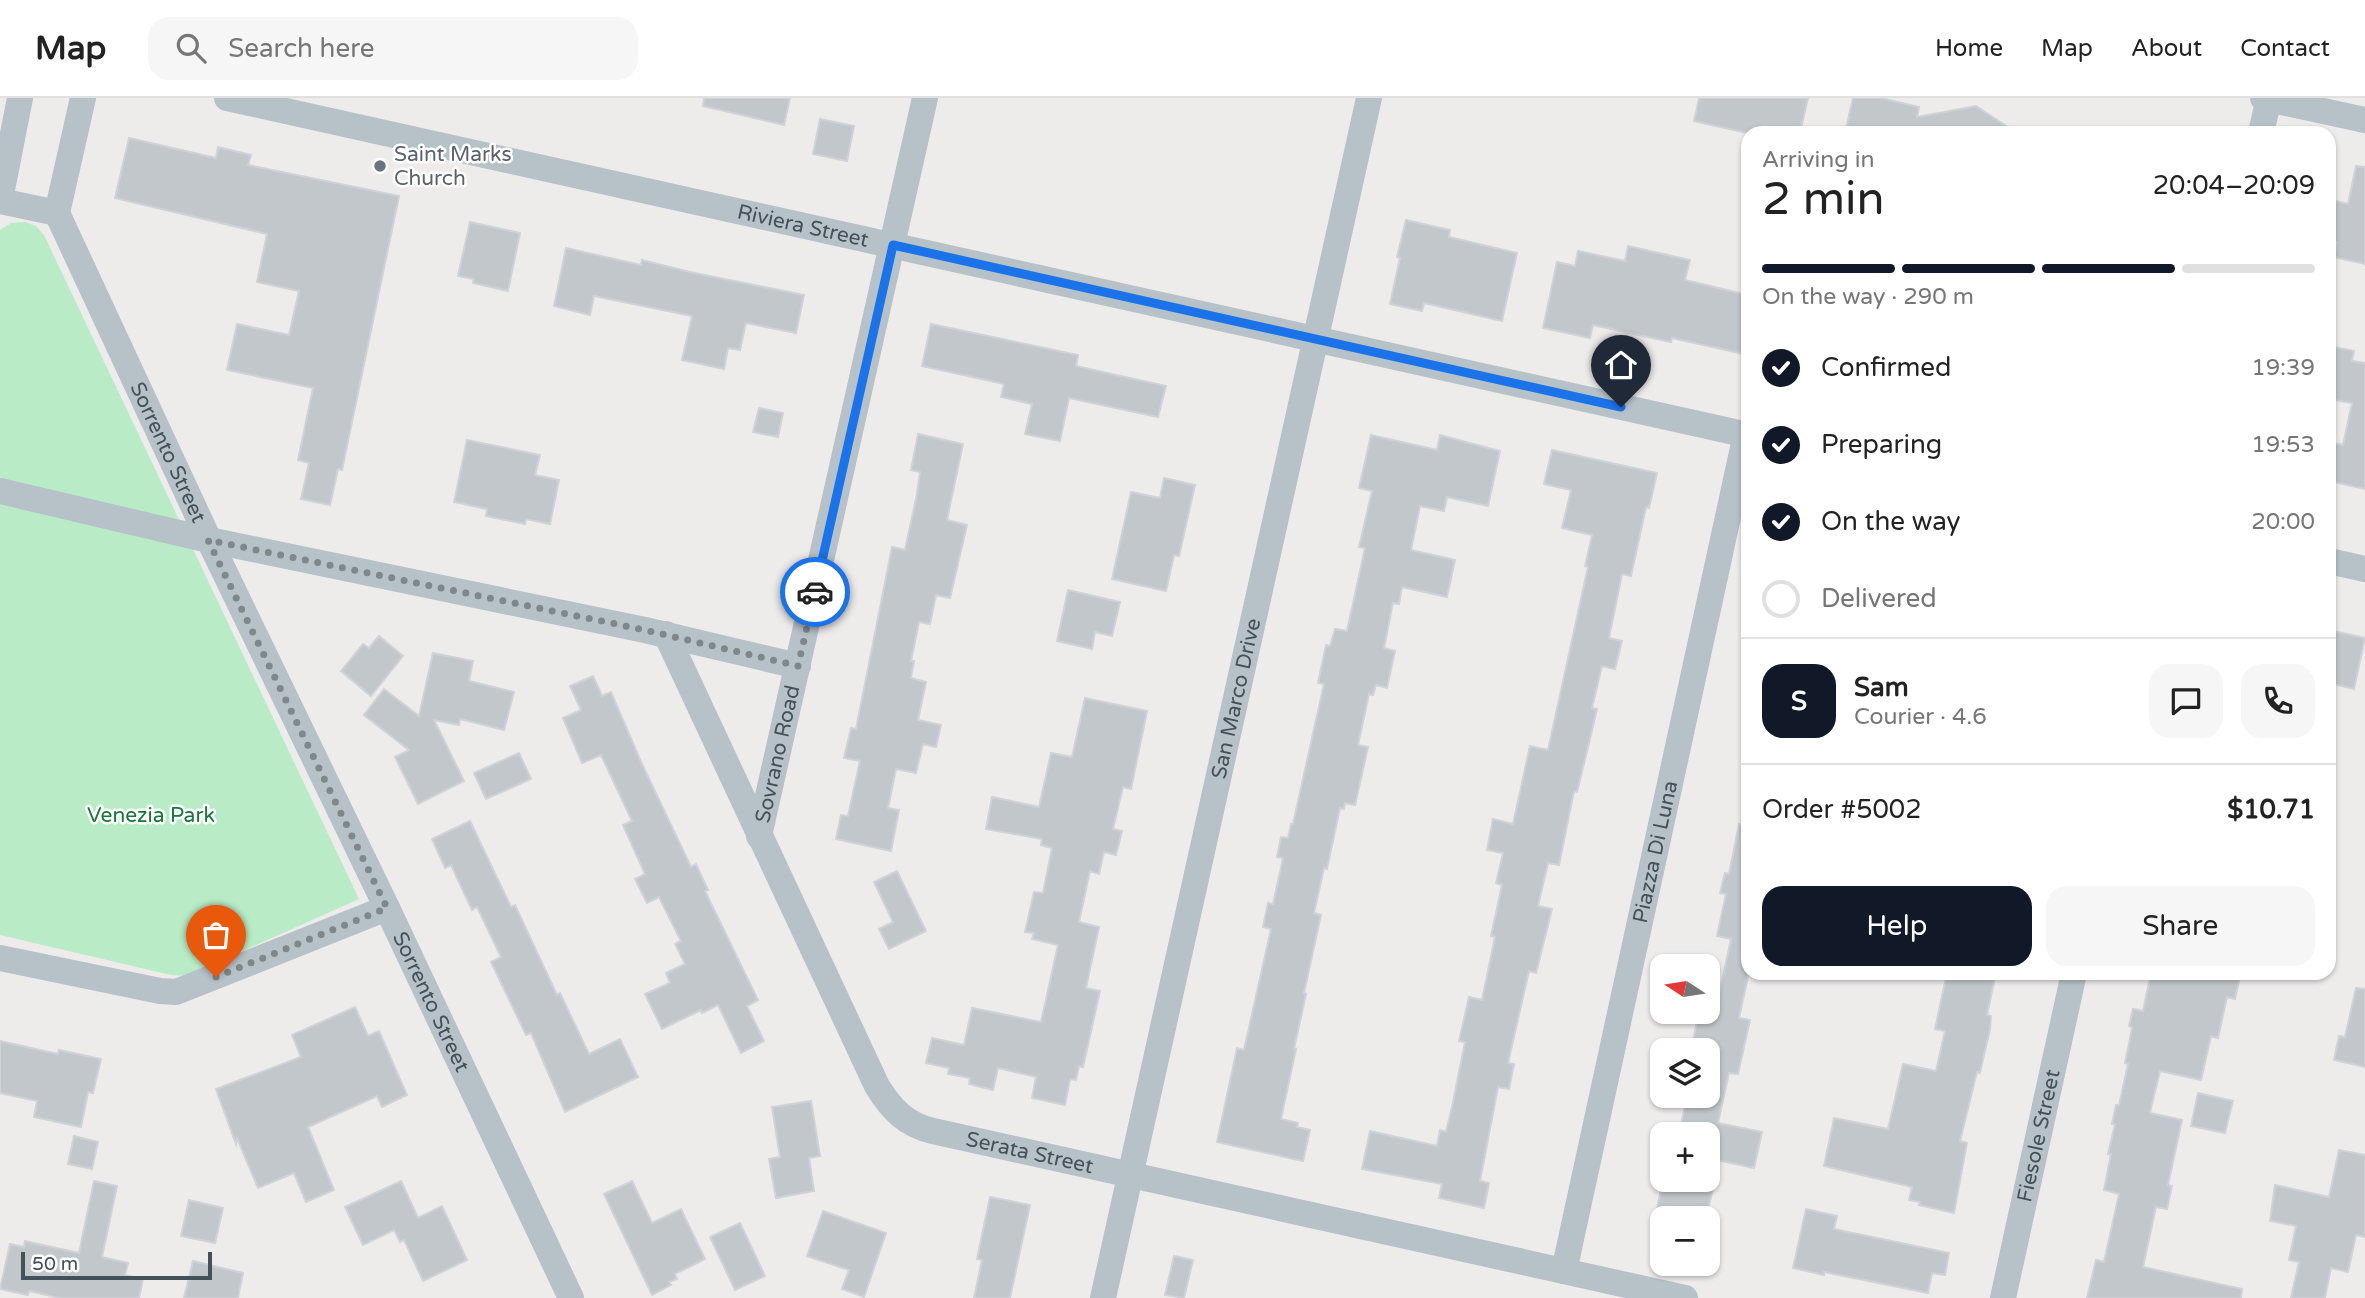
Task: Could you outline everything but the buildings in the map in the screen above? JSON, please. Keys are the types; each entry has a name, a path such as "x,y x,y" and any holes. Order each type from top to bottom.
{"street":[{"path":"20,98 0,200 57,213 83,98"},
{"name":"Riviera Street","path":"227,98 1741,434"},
{"name":"Sovrano Road","path":"759,836 925,98"},
{"name":"San Marco Drive","path":"1103,1298 1369,98"},
{"path":"2263,126 2267,98 2365,120"},
{"name":"Sorrento Street","path":"57,213 208,540 387,908 571,1298"},
{"name":"Piazza Di Luna","path":"1564,1271 1741,462"},
{"path":"0,491 208,540 666,635 798,666"},
{"path":"2336,563 2365,569"},
{"name":"Serata Street","path":"666,635 877,1086 898,1115 920,1128 1685,1298"},
{"path":"0,958 176,992 387,908"},
{"name":"Fiesole Street","path":"2003,1298 2072,980"}],"green space":[{"name":"Venezia Park","path":"25,222 36,226 44,235 359,899 187,976 171,975 0,935 0,230 11,223"}],"way so far":[{"path":"216,977 387,908 208,540 645,630 798,666 815,592"}],"place":[{"name":"Saint Marks Church","path":"380,166"}],"route":[{"path":"815,592 893,245 1621,407"}]}
